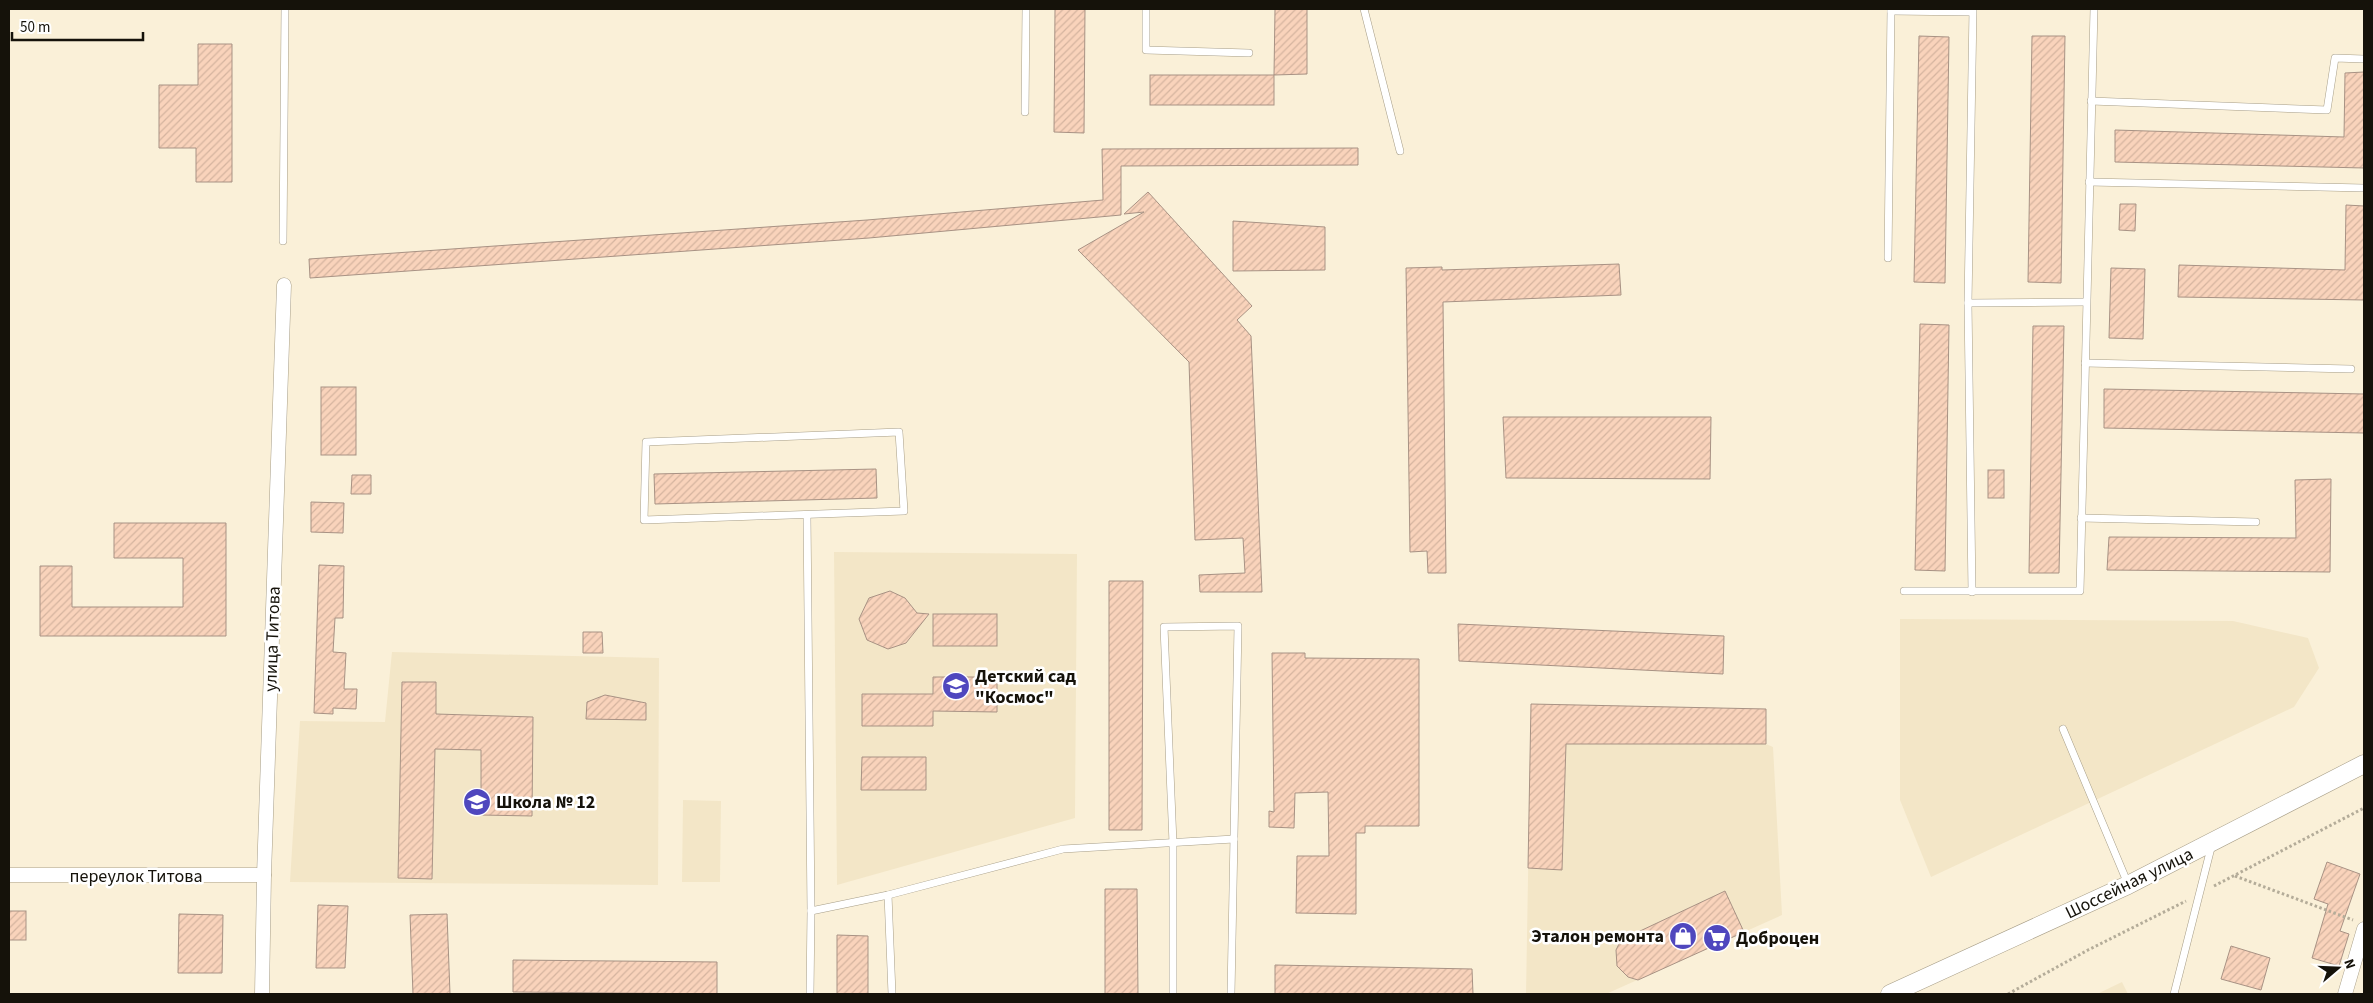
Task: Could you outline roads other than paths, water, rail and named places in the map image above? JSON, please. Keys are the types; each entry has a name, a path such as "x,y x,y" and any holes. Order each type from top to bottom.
{"street":[{"name":"улица Титова","path":"262,994 264,875 284,284"},
{"name":"Шоссейная улица","path":"1890,994 2128,885 2364,764"},
{"name":"переулок Титова","path":"9,875 264,875"},
{"path":"2345,994 2362,926"}],"lane":[{"path":"283,242 286,9"},
{"path":"1025,112 1026,9"},
{"path":"1146,9 1146,50 1249,53"},
{"path":"1364,9 1400,151"},
{"path":"1904,592 2080,591 2094,9"},
{"path":"1888,258 1891,10 1973,11 1968,303 1972,592"},
{"path":"2091,101 2327,110 2335,58 2364,59"},
{"path":"2089,182 2364,188"},
{"path":"1968,303 2086,302"},
{"path":"2085,363 2351,369"},
{"path":"899,432 904,511 807,516 644,520 646,442 899,432"},
{"path":"807,516 812,911 810,994"},
{"path":"2081,518 2256,522"},
{"path":"1173,994 1173,843 1164,627 1238,626 1231,994"},
{"path":"2062,730 2128,885"},
{"path":"812,911 888,895 1063,850 1234,839"},
{"path":"2174,994 2212,842"},
{"path":"888,895 892,994"}],"place":[{"name":"Детский сад \"Космос\"","path":"956,686"},
{"name":"Школа № 12","path":"477,802"},
{"name":"Эталон ремонта","path":"1683,936"},
{"name":"Доброцен","path":"1717,938"}]}
